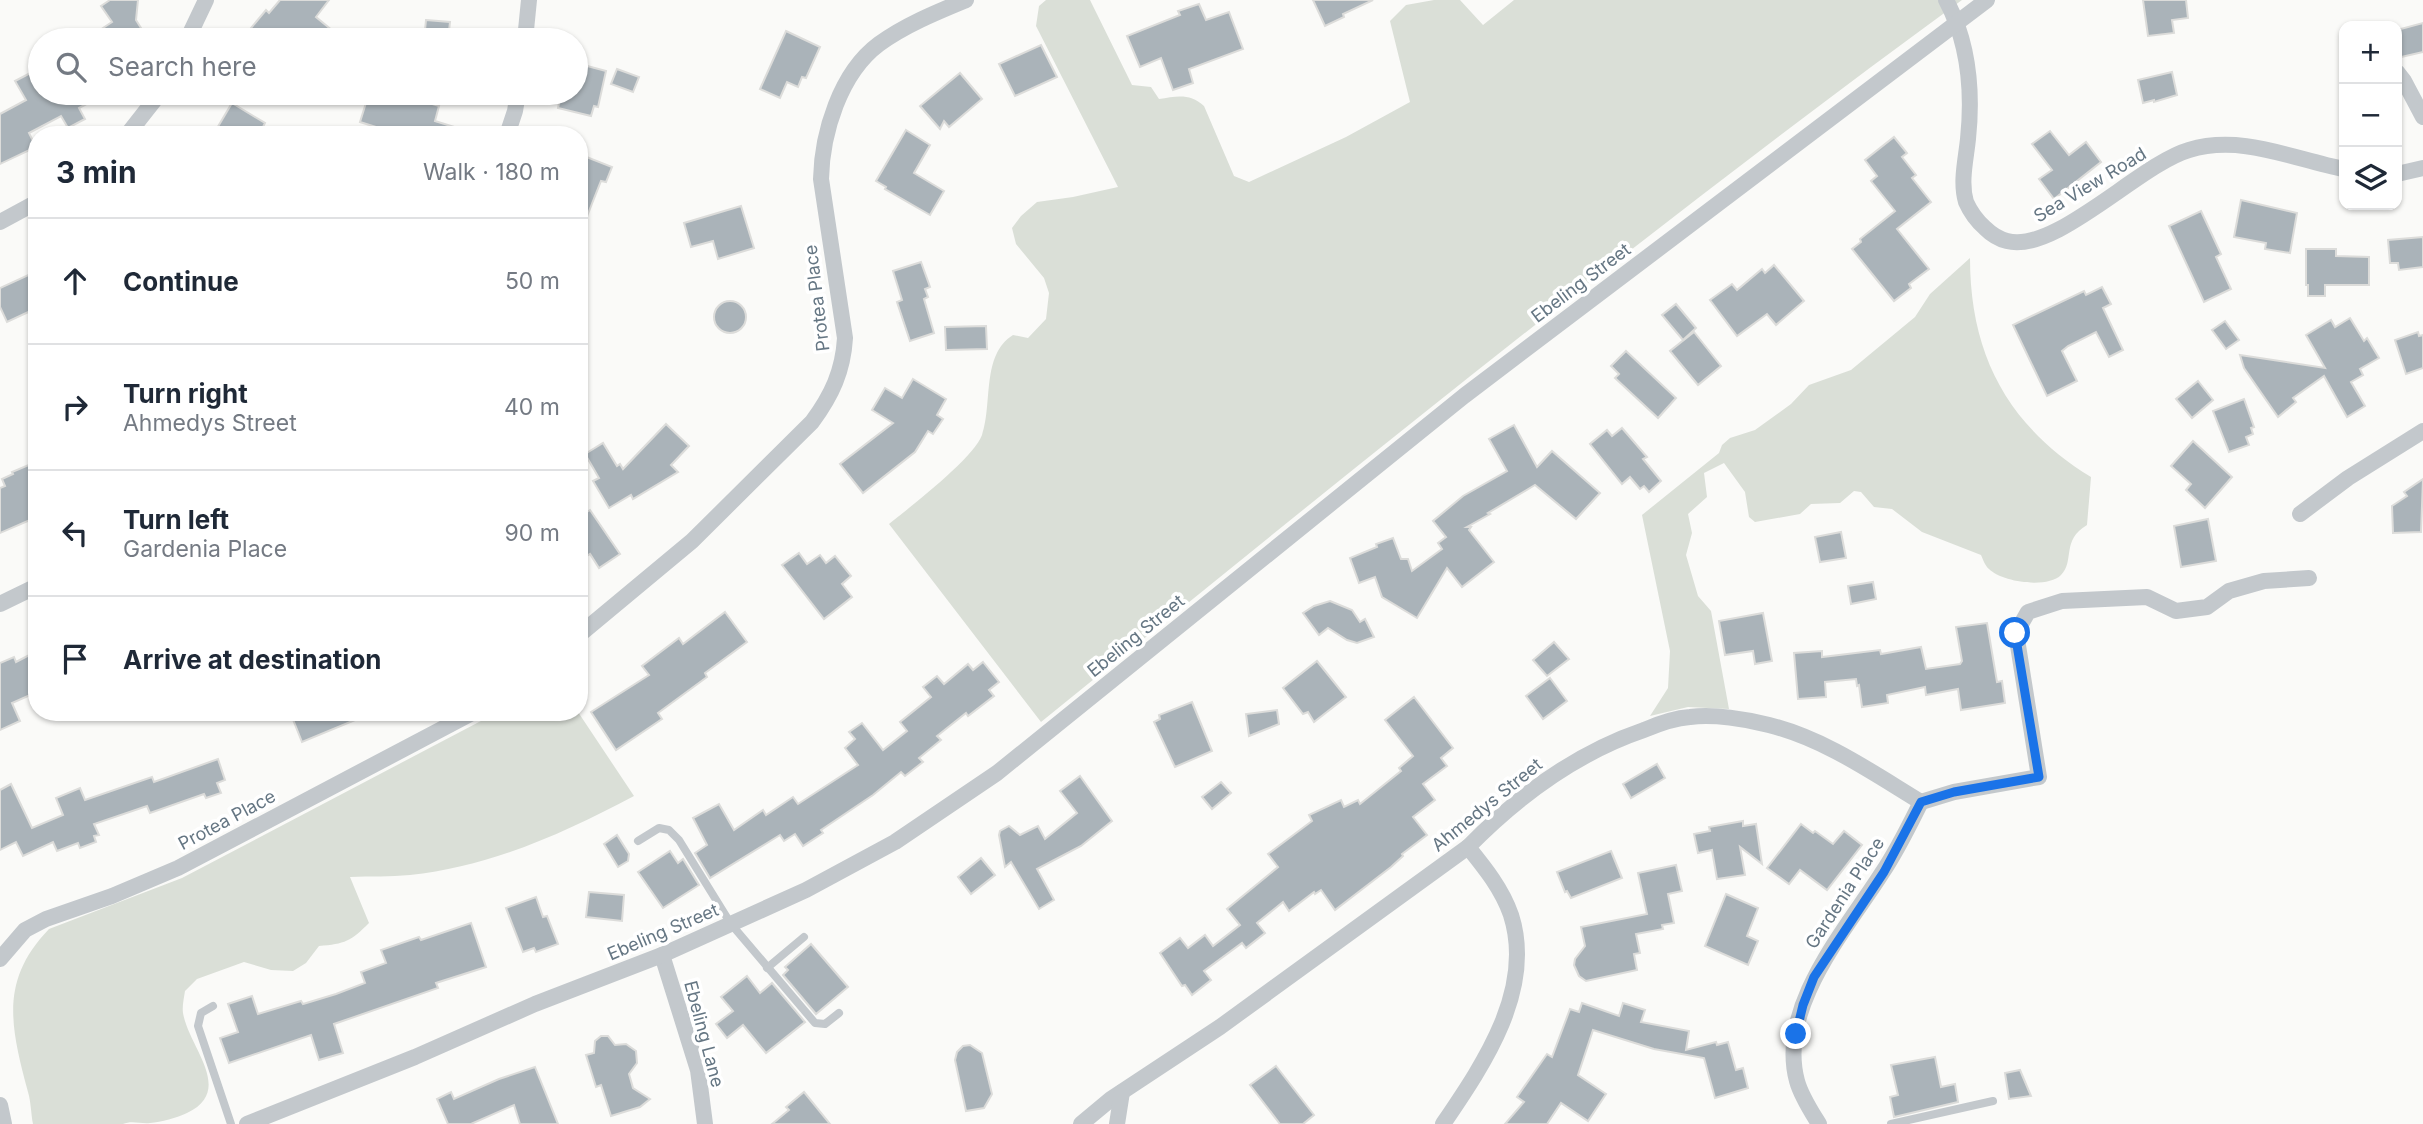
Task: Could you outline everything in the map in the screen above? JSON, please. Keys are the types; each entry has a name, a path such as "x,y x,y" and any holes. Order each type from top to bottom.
{"street":[{"path":"193,28 206,0"},
{"path":"526,28 529,0"},
{"name":"Protea Place","path":"588,628 692,541 812,422 824,405 837,382 844,359 845,338 821,179 821,155 835,109 849,79 863,58 879,44 905,28 966,0"},
{"name":"Sea View Road","path":"1946,0 1957,20 1968,65 1970,97 1964,192 1967,203 1982,226 2007,241 2037,239 2068,224 2147,172 2189,149 2220,144 2246,145 2339,168"},
{"name":"Ebeling Street","path":"247,1124 415,1057 535,1004 662,955 806,890 895,842 997,772 1464,396 1957,20 1987,0"},
{"path":"2402,78 2423,117"},
{"path":"134,126 151,105"},
{"path":"510,126 516,105"},
{"path":"2402,173 2423,168"},
{"path":"0,222 28,207"},
{"path":"2300,514 2348,478 2423,431"},
{"path":"1921,802 1954,792 2039,777 2015,633 2028,612 2062,601 2147,597 2176,611 2207,607 2230,591 2264,581 2309,578"},
{"path":"0,604 28,590"},
{"name":"Ahmedys Street","path":"1081,1124 1122,1092 1220,1027 1468,847 1491,824 1558,772 1616,739 1690,717 1727,718 1769,724 1852,760 1921,802"},
{"name":"Protea Place","path":"0,959 25,930 178,868 457,721"},
{"name":"Gardenia Place","path":"1819,1124 1797,1081 1794,1058 1803,1005 1814,977 1884,872 1921,802"},
{"path":"1443,1124 1493,1044 1516,973 1517,951 1510,913 1490,874 1468,847"},
{"name":"Ebeling Lane","path":"662,955 698,1070 705,1124"},
{"path":"1117,1124 1122,1092"},
{"path":"0,1104 4,1124"}],"lane":[{"path":"638,841 659,828 670,830 679,840 731,924 815,1023 825,1024 839,1013"},
{"path":"768,968 804,937"},
{"path":"213,1006 201,1013 198,1026 231,1124"},
{"path":"1891,1124 1993,1101"}],"shaded area":[{"path":"1046,0 1090,0 1132,85 1151,87 1159,99 1188,97 1204,106 1234,176 1249,182 1346,137 1410,102 1390,21 1406,5 1434,0 1460,0 1483,25 1514,0 1962,0 1612,265 1041,722 889,524 940,482 977,445 985,423 996,355 1013,335 1028,338 1046,319 1049,293 1044,278 1016,244 1012,228 1037,202 1118,187 1036,26 1039,6"},
{"path":"1970,258 1977,326 1999,385 2016,411 2037,435 2091,477 2087,525 2074,537 2061,575 2046,582 2035,583 1995,574 1981,555 1922,532 1892,509 1874,507 1861,492 1854,491 1840,503 1811,504 1800,514 1755,522 1749,517 1745,492 1724,463 1704,473 1707,497 1688,514 1692,533 1686,555 1698,596 1711,611 1729,709 1688,707 1650,716 1668,688 1670,651 1642,515 1719,453 1722,445 1730,438 1755,430 1791,404 1809,385 1851,370 1915,317 1930,294"},
{"path":"481,721 584,721 634,796 581,823 498,856 440,871 350,877 369,923 352,938 342,943 319,946 306,963 293,971 271,970 244,962 197,979 185,991 183,1013 208,1080 207,1093 201,1104 169,1120 146,1123 33,1124 17,1045 13,1004 16,985 33,948 49,929 182,878"}],"building":[{"path":"110,0 138,0 136,20 141,28 103,28 112,22 101,6"},
{"path":"280,0 329,0 316,17 329,28 251,28 266,10 269,13"},
{"path":"1313,0 1373,0 1325,26"},
{"path":"2143,0 2186,0 2188,18 2172,20 2174,33 2148,36"},
{"path":"1199,4 1206,20 1229,12 1243,49 1189,69 1193,83 1173,90 1161,58 1140,67 1127,36 1180,15 1178,11"},
{"path":"426,20 450,22 449,28 425,28"},
{"path":"2423,23 2423,52 2402,57 2402,29"},
{"path":"786,31 820,47 806,78 802,77 798,87 787,82 780,98 760,89"},
{"path":"1041,45 1057,77 1015,96 999,64"},
{"path":"588,66 606,71 598,107 594,106 591,116 558,108 559,105 588,105"},
{"path":"617,69 639,77 633,92 611,84"},
{"path":"2172,72 2177,95 2143,103 2138,80"},
{"path":"960,73 982,99 949,127 944,121 940,129 920,106"},
{"path":"28,74 28,105 85,105 79,108 85,119 67,126 61,116 42,126 28,126 28,151 0,164 0,114 26,100 15,81"},
{"path":"231,105 265,123 264,126 218,126"},
{"path":"365,105 436,105 439,106 435,121 451,126 373,126 360,122"},
{"path":"906,130 930,145 914,173 944,191 930,215 876,181"},
{"path":"2050,131 2069,155 2086,142 2101,162 2054,199 2039,179 2052,170 2032,144"},
{"path":"1894,137 1907,153 1902,157 1916,175 1912,178 1931,202 1897,229 1929,269 1909,284 1911,288 1894,301 1852,249 1861,242 1860,239 1895,211 1871,181 1877,176 1865,160"},
{"path":"588,158 612,167 606,182 601,181 588,214"},
{"path":"2241,200 2297,213 2290,253 2265,249 2266,243 2234,237"},
{"path":"741,206 754,248 718,259 713,241 691,247 684,223"},
{"path":"2201,211 2221,254 2216,257 2231,289 2204,302 2169,226"},
{"path":"2423,237 2423,267 2399,270 2398,263 2390,263 2388,240"},
{"path":"2306,249 2336,249 2336,256 2369,257 2369,285 2325,285 2325,296 2308,296"},
{"path":"921,262 930,287 925,289 928,297 924,299 934,333 910,341 897,302 902,300 893,271"},
{"path":"1774,265 1804,301 1776,325 1767,314 1737,336 1710,300 1732,284 1737,290 1762,269 1765,273"},
{"path":"28,275 28,312 7,322 0,307 0,288"},
{"path":"2102,287 2111,304 2103,308 2123,350 2109,357 2096,332 2068,346 2062,351 2077,381 2047,396 2013,325 2084,291 2086,295"},
{"path":"730,301 741,306 746,317 741,328 730,333 719,328 714,317 719,306"},
{"path":"1676,304 1696,328 1683,340 1662,315"},
{"path":"2350,318 2364,341 2367,338 2379,358 2360,369 2363,375 2351,382 2365,406 2347,417 2324,376 2293,398 2296,402 2278,417 2244,368 2240,355 2325,368 2306,335 2331,320 2335,327"},
{"path":"2225,321 2239,340 2226,349 2212,330"},
{"path":"986,326 987,349 946,350 945,327"},
{"path":"1694,332 1721,366 1698,385 1670,351"},
{"path":"2418,332 2419,336 2423,335 2423,368 2406,374 2395,340"},
{"path":"1626,351 1676,398 1658,418 1615,378 1619,374 1611,366"},
{"path":"913,379 946,399 937,415 943,419 933,434 928,431 915,452 863,493 840,464 893,423 872,410 885,388 902,398"},
{"path":"2198,381 2213,400 2192,418 2176,399"},
{"path":"2244,399 2254,427 2251,428 2253,434 2246,437 2249,445 2229,452 2213,411"},
{"path":"666,424 689,446 671,465 678,472 633,499 631,495 609,508 593,481 599,478 588,459 588,452 603,443 617,466 620,464 623,469"},
{"path":"1514,425 1537,467 1552,451 1600,493 1576,519 1535,485 1488,513 1490,514 1467,527 1471,527 1469,530 1494,562 1462,587 1447,568 1417,618 1382,597 1375,577 1359,583 1350,558 1377,547 1376,544 1393,538 1401,559 1408,559 1412,571 1442,549 1438,543 1446,537 1433,521 1463,496 1507,471 1489,439"},
{"path":"1622,428 1647,457 1643,459 1661,481 1649,492 1644,486 1640,489 1630,477 1622,484 1590,444 1607,430 1612,436"},
{"path":"2193,441 2232,477 2205,508 2186,490 2191,484 2171,466"},
{"path":"28,465 28,521 0,533 0,488 5,486 2,479 13,474 12,472"},
{"path":"2423,479 2421,532 2393,533 2392,506 2407,496 2404,492"},
{"path":"590,510 620,554 599,568 590,554 588,555"},
{"path":"2208,519 2216,561 2181,567 2174,526"},
{"path":"1841,532 1846,558 1820,562 1815,537"},
{"path":"799,553 807,564 820,555 826,563 835,556 851,576 842,584 852,597 824,619 782,565"},
{"path":"1873,582 1876,599 1851,604 1848,586"},
{"path":"1330,601 1352,610 1360,622 1365,619 1374,637 1357,643 1328,628 1319,635 1303,613"},
{"path":"725,612 747,642 705,673 707,677 658,713 662,719 616,750 591,712 649,675 642,666 679,638 683,644"},
{"path":"1763,613 1772,661 1755,664 1753,651 1725,655 1719,621"},
{"path":"1987,623 1997,682 2002,681 2005,703 1961,710 1958,689 1926,695 1925,687 1887,695 1888,703 1862,707 1856,679 1825,682 1826,697 1798,699 1794,653 1822,651 1822,657 1880,650 1881,654 1921,647 1926,669 1960,664 1962,661 1956,627"},
{"path":"1554,642 1569,659 1547,676 1533,660"},
{"path":"28,656 28,696 12,703 20,721 0,730 0,663 14,657 16,662"},
{"path":"1317,661 1346,697 1314,722 1308,712 1303,714 1283,688"},
{"path":"983,662 999,682 989,690 994,696 968,716 966,713 937,736 941,740 919,758 923,762 905,776 901,772 803,846 795,834 784,841 780,835 710,878 695,853 707,845 693,818 719,804 734,830 763,810 766,815 793,797 798,804 858,765 845,748 855,739 849,732 862,723 883,750 907,731 900,722 931,697 923,687 937,676 944,684 968,664 973,670"},
{"path":"1550,678 1567,701 1543,719 1526,696"},
{"path":"1414,697 1453,748 1441,758 1447,766 1423,784 1435,800 1413,817 1427,835 1335,910 1321,890 1315,894 1314,892 1289,911 1283,902 1257,923 1265,933 1246,948 1242,943 1204,971 1211,980 1192,995 1185,985 1182,986 1160,953 1180,938 1188,948 1205,935 1213,946 1240,925 1227,909 1278,867 1268,854 1312,821 1309,815 1341,800 1344,807 1358,800 1360,804 1401,771 1399,768 1413,756 1385,720"},
{"path":"1192,702 1212,751 1175,767 1154,722 1160,719 1159,715"},
{"path":"1277,710 1279,724 1249,736 1246,714"},
{"path":"294,721 353,721 302,742"},
{"path":"218,759 225,780 217,783 221,793 206,798 204,794 150,813 147,806 94,824 99,835 94,836 96,842 80,848 78,843 57,851 53,842 23,856 16,842 0,850 0,790 11,784 32,828 63,815 56,798 80,788 85,800 152,777 154,782"},
{"path":"1657,764 1665,778 1631,798 1623,784"},
{"path":"1080,776 1112,821 1081,846 1037,869 1054,900 1039,909 1011,862 1005,867 1000,831 1009,826 1020,835 1038,826 1045,839 1077,813 1060,791"},
{"path":"1221,782 1231,793 1212,809 1202,797"},
{"path":"1743,821 1743,826 1756,824 1762,864 1740,847 1745,875 1717,879 1712,850 1698,853 1694,834 1710,831 1709,827"},
{"path":"1801,824 1833,844 1844,831 1862,845 1827,890 1800,870 1789,884 1767,868"},
{"path":"617,835 629,854 628,861 618,867 604,844"},
{"path":"670,851 678,863 683,859 699,885 663,908 638,872"},
{"path":"1611,851 1622,878 1571,898 1567,891 1565,892 1557,872"},
{"path":"981,858 995,875 971,894 958,877"},
{"path":"1676,865 1682,891 1668,894 1674,923 1662,925 1663,929 1636,934 1640,953 1634,954 1637,970 1586,981 1579,976 1574,965 1575,959 1585,946 1581,927 1647,914 1638,873"},
{"path":"589,892 624,895 622,921 586,917"},
{"path":"1726,894 1758,908 1747,936 1758,941 1748,965 1705,946"},
{"path":"536,897 543,917 547,916 558,944 536,952 534,948 523,952 506,908"},
{"path":"471,923 486,967 436,983 438,988 334,1024 343,1053 319,1060 311,1035 229,1063 220,1038 238,1032 228,1004 252,996 258,1014 336,994 365,983 361,972 386,963 381,950"},
{"path":"811,944 848,987 816,1014 783,975 788,970 785,967"},
{"path":"747,976 760,993 772,983 805,1022 766,1053 743,1025 727,1038 716,1024 733,1011 721,997"},
{"path":"1582,1003 1619,1016 1623,1003 1645,1010 1641,1022 1689,1031 1686,1050 1716,1042 1717,1045 1728,1042 1736,1070 1743,1068 1748,1088 1715,1098 1704,1058 1654,1049 1593,1030 1578,1075 1606,1094 1588,1121 1561,1103 1547,1124 1505,1124 1524,1102 1517,1097 1547,1054 1552,1057 1570,1009 1579,1012"},
{"path":"601,1036 608,1036 615,1045 626,1044 636,1051 637,1063 629,1074 633,1088 650,1099 640,1107 611,1116 601,1085 596,1087 586,1055 594,1053 595,1041"},
{"path":"970,1045 982,1053 992,1094 984,1108 966,1111 955,1060 957,1052 963,1046"},
{"path":"1935,1057 1941,1087 1955,1084 1958,1102 1894,1117 1890,1097 1898,1095 1891,1065"},
{"path":"1276,1066 1314,1115 1303,1124 1280,1124 1250,1085"},
{"path":"535,1067 558,1124 520,1124 514,1105 471,1124 448,1124 437,1099 451,1092 454,1099"},
{"path":"2020,1070 2031,1096 2009,1099 2005,1073"},
{"path":"804,1092 830,1124 772,1124 789,1110 786,1107"}],"route":[{"path":"1796,1034 1814,977 1884,872 1921,802 1954,792 2039,777 2015,633"}]}
